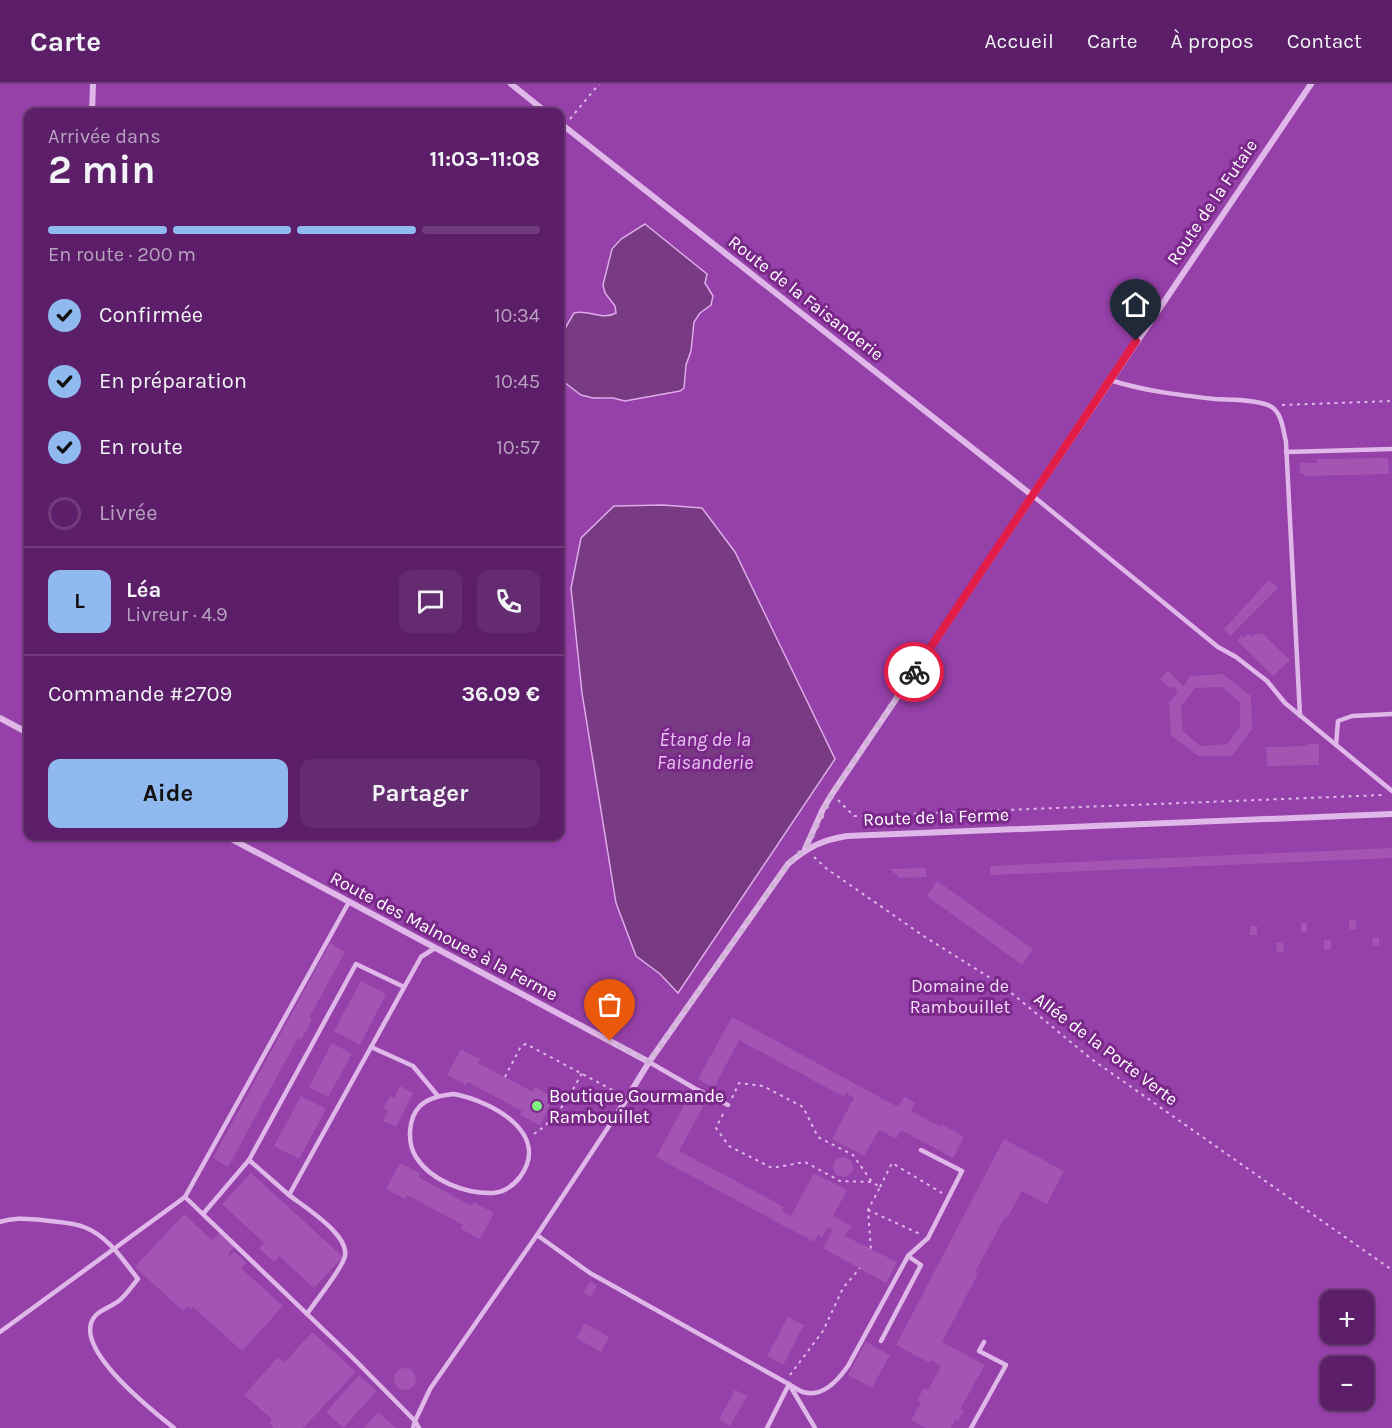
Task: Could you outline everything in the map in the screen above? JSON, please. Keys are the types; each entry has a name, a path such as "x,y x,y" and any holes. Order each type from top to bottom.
{"street":[{"path":"92,108 93,84"},
{"path":"512,84 541,108"},
{"name":"Route de la Futaie","path":"805,849 832,794 1109,380 1311,84"},
{"name":"Route de la Faisanderie","path":"564,127 1033,496"},
{"path":"0,718 24,731"},
{"name":"Route de la Ferme","path":"619,1111 649,1062 788,864 805,849 827,839 847,836 1392,814"},
{"name":"Route des Malnoues à la Ferme","path":"233,840 649,1062"}],"lane":[{"path":"1109,380 1171,394 1270,406 1279,415 1283,425 1286,452 1300,716"},
{"path":"1286,452 1392,449"},
{"path":"1033,496 1218,647 1236,657 1267,681 1285,703 1392,790"},
{"path":"1336,745 1338,721 1352,716 1392,714"},
{"path":"0,1332 185,1197 349,902"},
{"path":"289,1195 421,957 435,948"},
{"path":"203,1214 249,1160 356,964 404,987"},
{"path":"371,1047 413,1066 438,1096"},
{"path":"649,1062 728,1106"},
{"path":"454,1094 487,1103 506,1117 527,1139 529,1154 527,1166 518,1180 506,1189 483,1193 439,1179 417,1158 412,1147 410,1131 413,1117 421,1105 438,1096 454,1094"},
{"path":"413,1428 430,1389 537,1235 619,1111"},
{"path":"537,1235 590,1273 805,1393 822,1391 837,1380 848,1366 908,1256 928,1238 962,1172 921,1150"},
{"path":"249,1160 336,1233 346,1247 345,1258 307,1314"},
{"path":"185,1197 307,1314 415,1421 419,1428"},
{"path":"0,1222 7,1219 26,1219 84,1227 100,1236 114,1248 138,1279 119,1301 96,1315 91,1324 96,1351 108,1368 174,1428"},
{"path":"881,1341 921,1264 908,1256"},
{"path":"971,1428 1006,1365 979,1351 984,1342"},
{"path":"767,1428 787,1383"},
{"path":"787,1383 815,1428"}],"path":[{"path":"564,123 599,84"},
{"path":"1270,406 1392,401"},
{"path":"832,794 854,816 1392,795"},
{"name":"Allée de la Porte Verte","path":"805,849 826,869 1003,986 1090,1058 1392,1270"},
{"path":"505,1077 521,1046 526,1044 627,1097"},
{"path":"527,1139 543,1128 564,1105 582,1073"},
{"path":"872,1182 840,1181 805,1162 772,1168 729,1146 716,1128 739,1083 763,1086 803,1107 818,1137 853,1155 872,1182 880,1187"},
{"path":"871,1250 868,1210 892,1163 933,1188"},
{"path":"868,1210 911,1229"},
{"path":"787,1383 823,1331 843,1288 860,1268"}],"green space":[{"name":"Domaine de Rambouillet","path":"0,84 1392,84 1392,1428 0,1428"}],"water":[{"path":"645,224 707,274 705,283 713,296 711,305 700,313 694,322 684,388 680,391 625,401 581,395 564,382 564,330 574,313 585,312 606,316 616,313 615,306 605,293 603,285 612,249 621,239"},
{"name":"Étang de la Faisanderie","path":"663,505 702,508 735,552 835,759 678,993 660,974 636,956 616,903 582,693 571,588 581,538 614,506"}],"building":[{"path":"1388,458 1389,474 1304,476 1300,473 1300,463 1317,463 1317,459"},
{"path":"1269,580 1278,588 1230,636 1224,629"},
{"path":"1248,633 1252,637 1257,633 1260,635 1262,633 1290,660 1273,676 1237,641 1241,635 1244,637"},
{"path":"1168,670 1183,686 1191,676 1223,674 1251,696 1252,729 1232,756 1198,756 1171,735 1169,703 1178,691 1174,686 1170,688 1160,679","holes":["1221,687 1240,702 1240,727 1227,744 1200,746 1183,731 1181,707 1195,688"]},
{"path":"1308,744 1319,744 1319,765 1267,766 1266,747 1308,746"},
{"path":"1392,848 1392,858 990,875 990,866"},
{"path":"925,868 927,877 900,878 890,869"},
{"path":"937,881 1033,949 1022,965 927,896"},
{"path":"1349,920 1356,920 1356,929 1349,929"},
{"path":"1301,923 1307,923 1307,932 1301,932"},
{"path":"1250,926 1257,926 1257,935 1250,935"},
{"path":"1379,937 1379,946 1373,946 1372,938"},
{"path":"1324,940 1331,940 1331,949 1324,950"},
{"path":"330,943 345,952 309,1018 312,1020 301,1040 298,1038 228,1167 213,1158"},
{"path":"1276,943 1283,943 1284,952 1277,952"},
{"path":"361,981 386,994 360,1045 334,1031"},
{"path":"732,1017 898,1107 904,1097 915,1103 911,1111 964,1137 953,1158 901,1130 896,1139 879,1130 864,1156 832,1139 854,1098 846,1093 844,1097 739,1040 714,1088 698,1079"},
{"path":"332,1043 352,1054 328,1097 309,1087"},
{"path":"461,1049 480,1059 478,1063 533,1092 535,1087 554,1098 540,1125 520,1115 522,1111 468,1082 466,1085 447,1075"},
{"path":"400,1086 413,1093 396,1127 383,1121 388,1111 383,1109 390,1096 394,1098"},
{"path":"690,1095 705,1103 679,1151 784,1207 782,1211 791,1216 814,1173 847,1190 833,1216 851,1226 845,1236 897,1262 886,1283 823,1248 833,1230 828,1227 822,1237 818,1234 814,1242 656,1157"},
{"path":"301,1096 326,1109 299,1159 274,1146"},
{"path":"1004,1139 1064,1171 1047,1204 1022,1191 975,1272 978,1274 942,1342 985,1365 960,1409 964,1411 958,1421 955,1420 951,1428 926,1428 911,1420 921,1402 917,1400 924,1388 928,1390 941,1366 932,1360 930,1363 896,1345"},
{"path":"839,1157 847,1157 853,1163 853,1171 847,1177 839,1177 833,1171 833,1163"},
{"path":"400,1163 420,1173 418,1177 472,1206 474,1202 494,1213 480,1239 461,1229 463,1225 407,1195 405,1199 386,1189"},
{"path":"251,1173 343,1257 314,1288 279,1256 274,1262 259,1248 264,1243 222,1204"},
{"path":"184,1214 212,1240 219,1233 234,1247 228,1254 230,1256 234,1251 246,1262 241,1268 283,1306 242,1351 193,1307 191,1309 187,1306 183,1311 135,1267"},
{"path":"590,1281 597,1285 591,1297 584,1293"},
{"path":"788,1317 804,1325 783,1365 767,1356"},
{"path":"585,1323 609,1337 601,1352 576,1338"},
{"path":"312,1332 356,1372 303,1428 274,1428 270,1424 272,1419 244,1395 278,1357 285,1362"},
{"path":"866,1342 890,1355 872,1388 848,1375"},
{"path":"405,1368 413,1371 416,1379 413,1387 405,1390 397,1387 394,1379 397,1371"},
{"path":"359,1375 377,1391 343,1428 326,1412"},
{"path":"735,1390 747,1396 730,1426 719,1419"},
{"path":"378,1412 396,1428 364,1428"}],"way so far":[{"path":"610,1041 649,1062 788,864 805,849 832,794 914,672"}],"place":[{"name":"Boutique Gourmande Rambouillet","path":"537,1106"}],"route":[{"path":"914,672 1136,341"}]}
